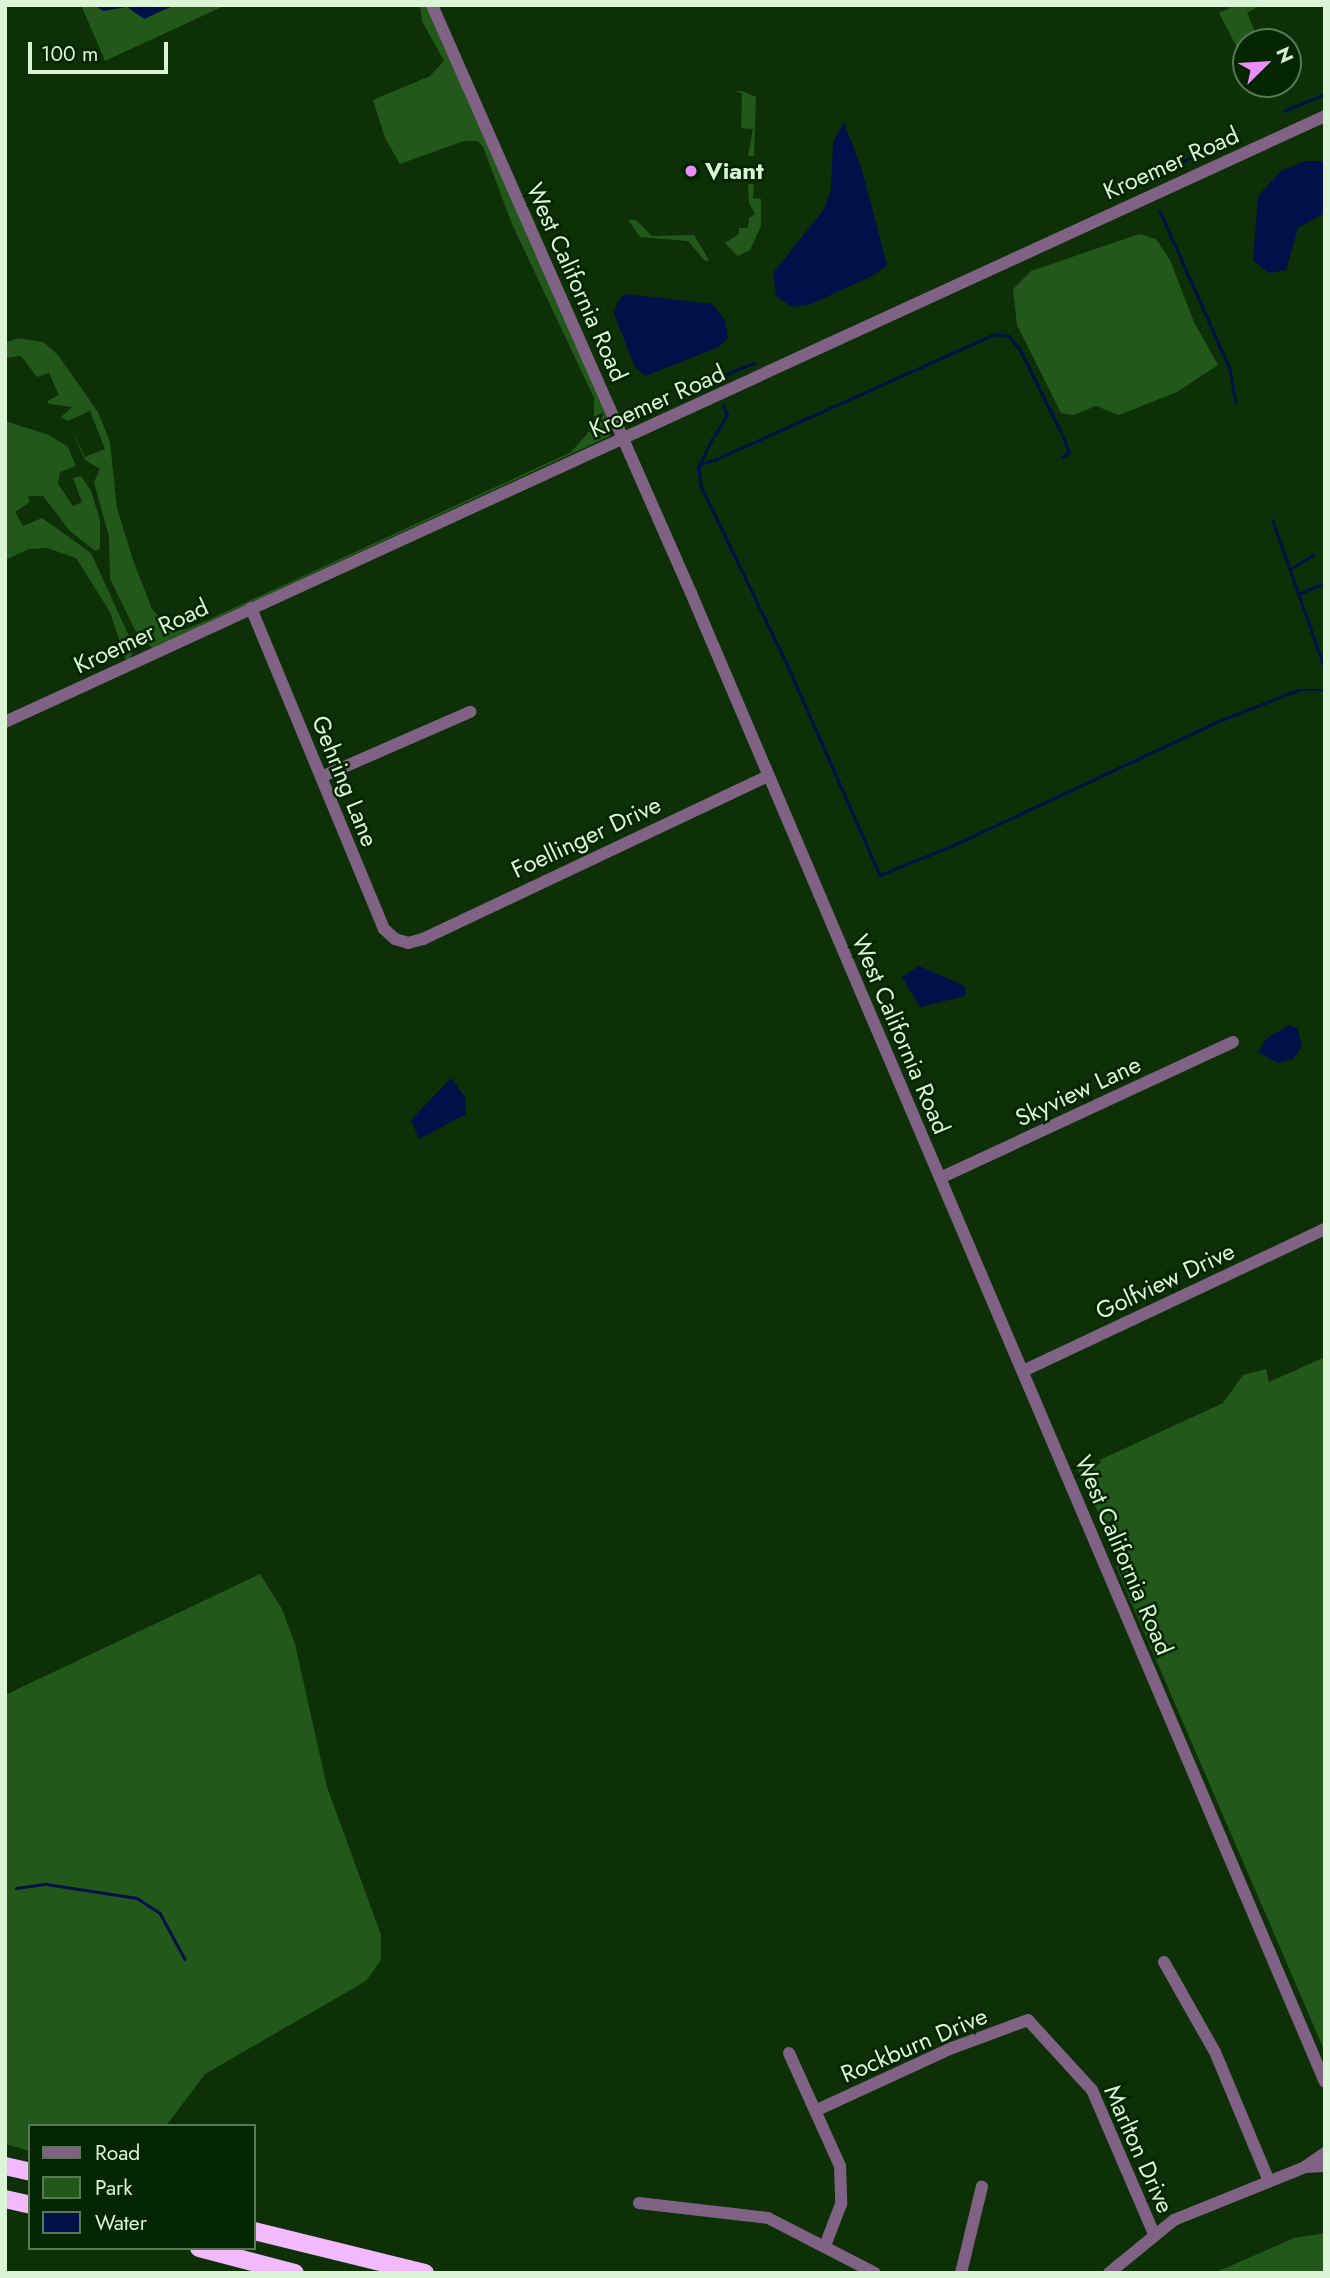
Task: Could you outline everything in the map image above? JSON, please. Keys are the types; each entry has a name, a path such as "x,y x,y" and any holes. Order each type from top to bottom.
{"highway":[{"path":"5,2166 28,2172"},
{"path":"5,2199 28,2205"},
{"path":"256,2231 425,2273"},
{"path":"207,2250 295,2273"}],"street":[{"name":"West California Road","path":"432,5 768,776 1325,2082"},
{"name":"Kroemer Road","path":"5,722 1325,116"},
{"name":"Gehring Lane","path":"251,608 384,929 408,943 423,939"},
{"path":"321,777 470,712"},
{"name":"Foellinger Drive","path":"423,939 768,776"},
{"name":"Skyview Lane","path":"940,1178 1233,1042"},
{"name":"Golfview Drive","path":"1023,1371 1325,1229"},
{"path":"1164,1962 1209,2038 1268,2179"},
{"name":"Rockburn Drive","path":"817,2110 952,2048 1028,2020"},
{"name":"Marlton Drive","path":"1028,2020 1092,2090 1154,2234"},
{"path":"789,2053 817,2110 842,2177 841,2204 825,2246"},
{"path":"1305,2167 1325,2153"},
{"path":"1108,2273 1154,2234 1185,2214 1268,2179 1305,2167 1325,2166"},
{"path":"961,2273 982,2186"},
{"path":"639,2203 756,2215 780,2221 875,2273"}],"green space":[{"path":"81,5 226,5 105,61"},
{"path":"420,5 426,5 612,427 610,436 152,648 135,630 110,579 109,537 94,482 100,469 85,460 70,426 85,457 105,449 90,411 68,421 61,417 72,407 49,404 47,401 59,395 49,373 37,377 21,356 5,358 5,343 18,338 43,342 58,355 98,412 110,442 117,508 133,560 152,609 170,630 183,630 208,620 571,452 594,426 594,398 512,224 483,147 478,141 464,141 400,164 385,138 373,100 430,76 444,61 422,21"},
{"path":"1236,5 1261,5 1247,13 1253,28 1232,28 1232,38 1219,13"},
{"path":"734,91 742,91 756,97 754,156 748,156 753,129 741,128 742,93"},
{"path":"748,184 754,184 753,198 761,199 761,226 750,250 738,256 725,243 739,234 739,228 748,228 749,218 755,214 749,203"},
{"path":"628,220 636,220 652,236 694,235 709,260 705,261 688,241 640,237"},
{"path":"1139,234 1156,239 1170,260 1194,322 1218,365 1177,392 1119,415 1096,406 1073,415 1061,413 1017,325 1013,289 1031,271"},
{"path":"5,421 49,435 68,447 76,466 60,472 58,484 73,506 82,502 73,478 81,476 91,491 100,520 100,549 95,551 70,531 43,496 28,496 30,502 15,512 23,526 42,518 91,553 134,647 130,659 126,661 110,612 76,558 47,548 29,549 5,560"},
{"path":"1325,1357 1325,2052 1116,1567 1122,1563 1078,1470 1223,1403 1243,1375 1266,1369 1269,1382"},
{"path":"260,1574 282,1609 295,1644 327,1787 381,1935 381,1960 366,1981 205,2074 168,2124 28,2124 28,2150 5,2144 5,1695"},
{"path":"1325,2233 1325,2273 1214,2273 1294,2238"}],"water":[{"path":"94,5 175,5 144,19 127,7 103,11"},
{"path":"844,122 862,170 887,265 874,275 809,305 792,307 776,296 773,273 825,208 831,189 833,142"},
{"path":"1306,161 1325,161 1325,213 1298,228 1286,270 1269,273 1253,261 1258,196 1281,171"},
{"path":"625,294 712,304 725,320 728,338 719,347 645,376 635,367 614,314 617,302"},
{"path":"919,966 965,986 965,996 920,1007 902,977"},
{"path":"1290,1025 1298,1029 1302,1047 1293,1059 1278,1063 1258,1052 1267,1038"},
{"path":"451,1078 465,1097 466,1114 419,1139 411,1120"}],"waterway":[{"path":"1284,111 1325,94"},
{"path":"1145,181 1235,135"},
{"path":"1160,211 1230,369 1236,402"},
{"path":"721,457 995,334 1009,336 1020,349 1061,432"},
{"path":"712,380 754,363"},
{"path":"715,435 727,415 723,406"},
{"path":"1062,457 1069,453 1063,437"},
{"path":"713,438 699,467 701,486 787,664 880,875 954,845 1214,723 1298,690 1325,690"},
{"path":"700,464 717,459"},
{"path":"1273,521 1325,669"},
{"path":"1290,569 1313,555"},
{"path":"1300,593 1323,584"},
{"path":"16,1888 46,1884 137,1898 160,1913 185,1959"}],"place":[{"name":"Viant","path":"691,171"}]}
